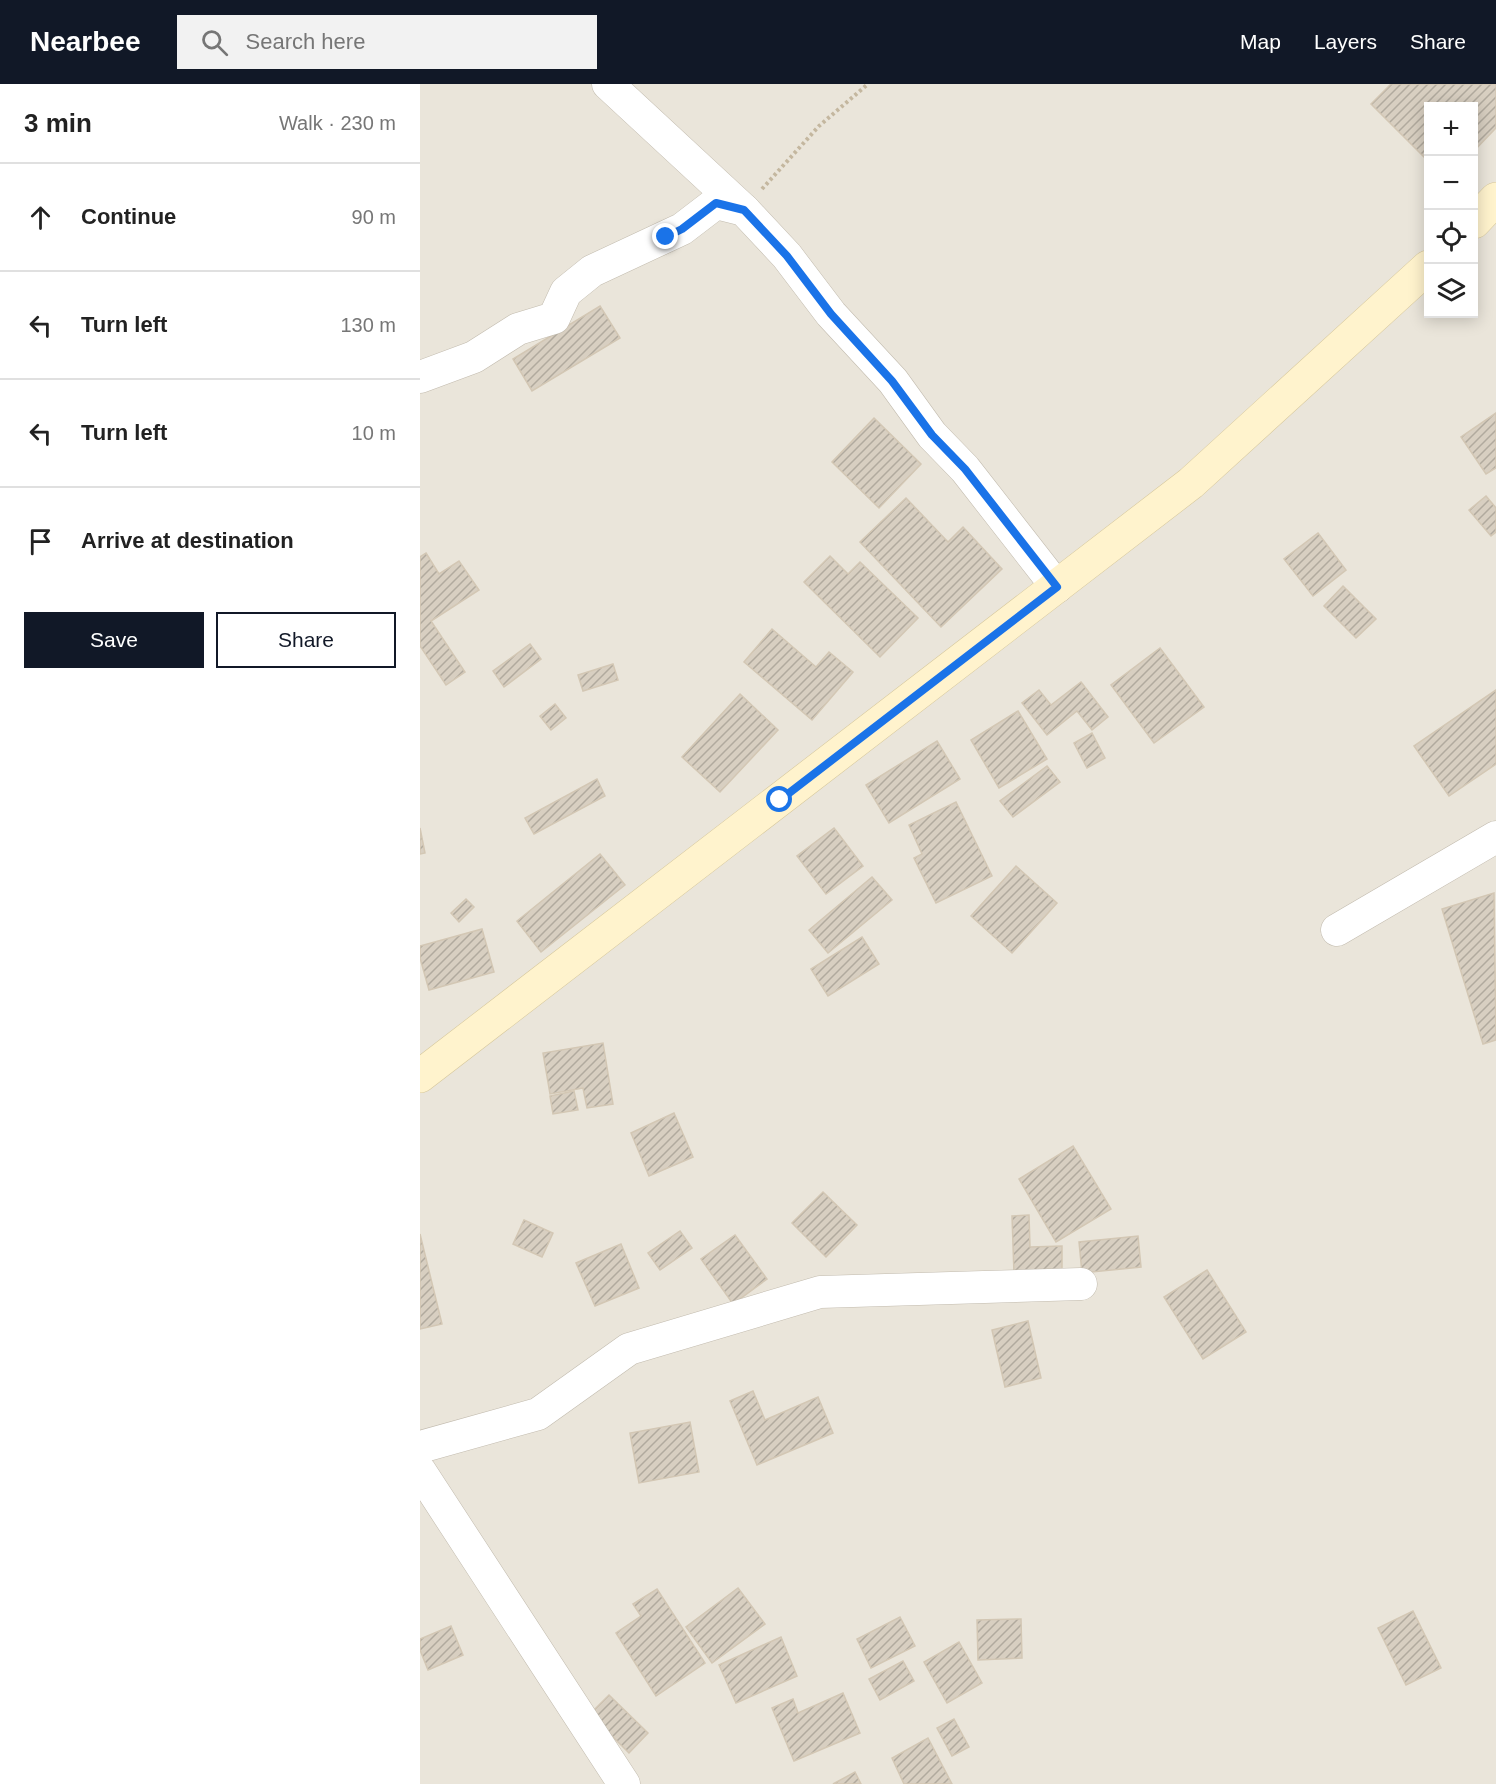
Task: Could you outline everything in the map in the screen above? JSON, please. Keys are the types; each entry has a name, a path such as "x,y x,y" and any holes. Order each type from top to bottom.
{"street":[{"path":"608,84 744,210 787,256 831,314 892,381 932,435 965,469 1057,587"},
{"path":"1478,217 1496,200"},
{"path":"420,377 474,357 518,329 554,318 566,292 592,271 682,229 716,203 744,210"},
{"path":"420,1076 1191,483 1424,271"},
{"path":"1337,930 1496,837"},
{"path":"420,1448 538,1414 629,1349 820,1292 1081,1284"},
{"path":"420,1471 624,1784"}],"path":[{"path":"744,210 819,126 868,84"}],"shaded area":[{"path":"420,84 1496,84 1496,1784 420,1784"}],"building":[{"path":"1391,84 1496,84 1496,128 1478,147 1478,102 1424,102 1424,157 1371,104"},
{"path":"600,306 620,338 532,391 513,359"},
{"path":"1496,413 1496,468 1486,474 1461,437"},
{"path":"874,418 921,464 879,508 832,462"},
{"path":"1486,496 1496,508 1496,532 1491,536 1469,510"},
{"path":"906,498 948,542 963,527 1002,569 941,627 860,542"},
{"path":"1318,533 1346,570 1313,596 1284,559"},
{"path":"426,553 439,574 459,561 479,590 431,621 465,672 446,685 420,646 420,557"},
{"path":"830,556 848,574 860,562 918,618 880,657 804,582"},
{"path":"1343,586 1376,619 1356,638 1324,606"},
{"path":"772,629 816,667 829,652 853,672 812,720 744,662"},
{"path":"530,644 541,659 504,687 493,671"},
{"path":"1160,648 1204,707 1154,743 1111,685"},
{"path":"613,664 618,680 583,691 578,675"},
{"path":"1081,682 1108,717 1092,730 1077,711 1047,735 1022,703 1039,690 1051,705"},
{"path":"1496,690 1496,764 1449,796 1414,746"},
{"path":"740,694 778,730 720,792 682,757"},
{"path":"555,704 566,718 551,730 540,716"},
{"path":"1018,711 1047,759 999,788 971,740"},
{"path":"1092,733 1105,758 1087,768 1074,743"},
{"path":"937,741 960,779 889,823 866,785"},
{"path":"1047,766 1060,782 1013,817 1000,801"},
{"path":"597,779 605,796 534,834 525,818"},
{"path":"956,802 992,876 936,903 914,858 922,854 909,825"},
{"path":"420,828 425,853 420,854"},
{"path":"834,828 863,866 826,894 797,856"},
{"path":"600,854 625,885 541,952 517,921"},
{"path":"1016,866 1057,903 1012,953 971,916"},
{"path":"872,877 892,900 828,953 809,930"},
{"path":"1494,893 1496,1040 1483,1044 1442,909"},
{"path":"466,899 474,907 459,922 451,913"},
{"path":"482,929 494,972 429,990 420,958 420,946"},
{"path":"862,937 879,964 828,996 811,969"},
{"path":"603,1043 613,1104 587,1108 583,1088 550,1094 543,1053"},
{"path":"574,1091 578,1110 553,1114 550,1096"},
{"path":"674,1113 693,1157 649,1176 631,1133"},
{"path":"1073,1146 1111,1209 1056,1242 1019,1179"},
{"path":"823,1192 857,1225 826,1257 792,1223"},
{"path":"1029,1215 1030,1247 1062,1246 1062,1273 1014,1274 1012,1216"},
{"path":"524,1220 553,1233 542,1257 513,1244"},
{"path":"680,1231 692,1248 660,1270 648,1253"},
{"path":"420,1234 442,1324 420,1329"},
{"path":"735,1235 767,1279 733,1304 701,1259"},
{"path":"1138,1236 1141,1267 1082,1273 1079,1242"},
{"path":"621,1244 639,1288 595,1306 576,1263"},
{"path":"1207,1270 1246,1332 1203,1359 1164,1297"},
{"path":"1028,1321 1041,1378 1005,1387 992,1330"},
{"path":"753,1391 765,1420 818,1397 833,1433 757,1465 730,1401"},
{"path":"690,1422 699,1472 639,1483 630,1433"},
{"path":"738,1588 765,1624 712,1663 686,1627"},
{"path":"657,1589 705,1663 656,1696 616,1633 641,1616 633,1604"},
{"path":"1413,1611 1441,1668 1406,1685 1378,1628"},
{"path":"900,1617 915,1646 871,1668 857,1639"},
{"path":"1021,1619 1022,1658 978,1660 977,1620"},
{"path":"451,1626 463,1655 428,1670 420,1650 420,1639"},
{"path":"781,1637 797,1676 736,1703 719,1665"},
{"path":"959,1642 982,1683 947,1703 924,1662"},
{"path":"903,1661 914,1681 880,1700 869,1679"},
{"path":"843,1693 860,1733 794,1761 772,1708 793,1699 798,1713"},
{"path":"609,1695 648,1733 629,1753 590,1714"},
{"path":"954,1719 969,1747 952,1756 937,1728"},
{"path":"928,1738 952,1784 904,1784 892,1758"},
{"path":"855,1772 861,1784 833,1784"}],"route":[{"path":"666,237 682,229 716,203 744,210 787,256 831,314 892,381 932,435 965,469 1009,523 1057,587 780,800"}]}
